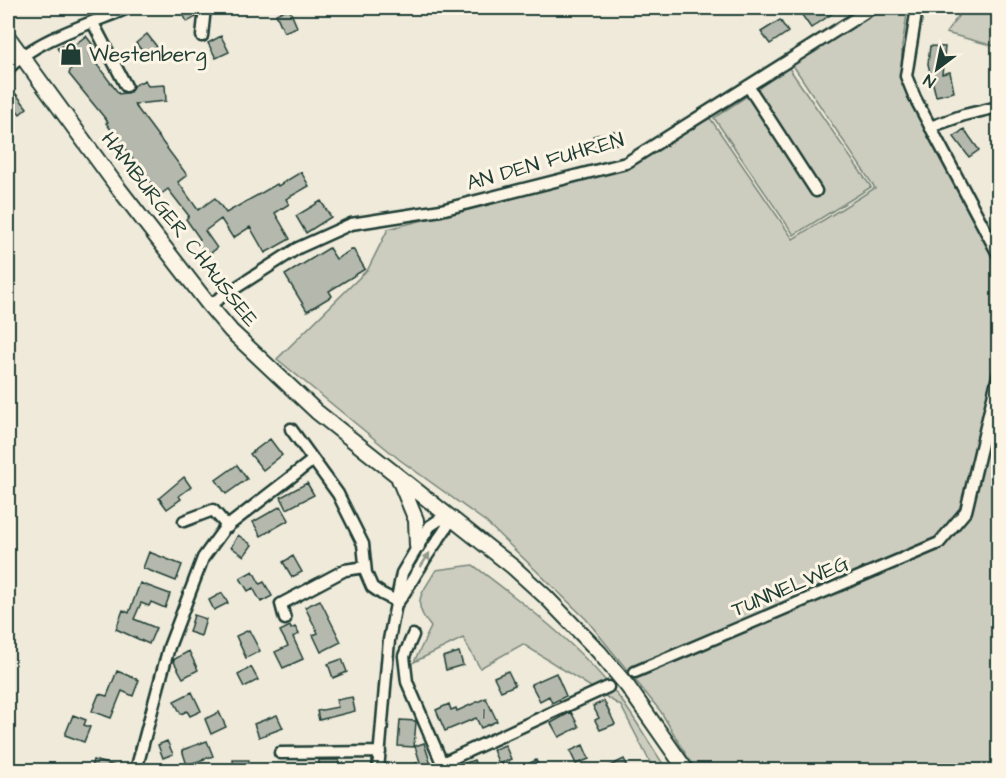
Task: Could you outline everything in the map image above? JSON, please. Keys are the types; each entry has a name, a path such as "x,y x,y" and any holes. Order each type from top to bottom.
{"main road":[{"name":"HAMBURGER CHAUSSEE","path":"8,37 116,185 208,305 231,331 317,412 513,567 599,652 649,715 686,771"},
{"path":"398,477 416,520 417,546"}],"street":[{"path":"8,69 21,56 46,42 128,8"},
{"path":"202,36 205,8"},
{"name":"AN DEN FUHREN","path":"208,305 298,248 351,224 441,210 626,163 872,8"},
{"path":"917,8 906,76 930,127 999,254"},
{"path":"93,23 126,86"},
{"path":"748,86 816,191"},
{"path":"930,127 964,115 999,107"},
{"name":"TUNNELWEG","path":"635,672 939,543 966,511 999,375"},
{"path":"291,429 338,494 363,544 365,567 372,586 398,602"},
{"path":"136,771 169,647 203,558 228,526 313,460"},
{"path":"184,521 213,510 228,526"},
{"path":"378,771 389,640 402,573 433,523 444,518 452,518 421,565 412,584 398,602"},
{"path":"285,619 281,603 345,570 365,567"},
{"path":"413,635 405,656 407,682 443,767 608,687"},
{"path":"280,753 380,752"}],"shaded area":[{"path":"879,8 908,8 902,46 902,73 913,105 998,263 998,770 695,770 661,712 586,619 486,522 400,460 277,359 368,269 388,229 610,173 710,118 793,239 875,188 792,64"},
{"path":"964,8 998,8 998,47 946,33"},
{"path":"789,68 871,187 794,235 714,118"},
{"path":"473,565 533,611 589,663 622,701 667,770 654,770 621,706 523,644 480,668 463,638 414,662 431,627 421,611 420,604 420,598 426,586 436,570"}],"building":[{"path":"180,8 192,8 196,17 187,22"},
{"path":"289,8 297,27 284,32 276,14"},
{"path":"797,8 829,8 833,13 811,28"},
{"path":"780,20 788,32 770,44 761,32"},
{"path":"147,34 157,47 146,56 136,43"},
{"path":"86,36 96,49 89,54 119,94 130,92 133,86 145,80 148,86 165,85 166,101 134,104 187,175 178,182 198,210 215,198 226,213 301,172 309,186 286,199 289,204 275,213 290,239 265,253 250,227 233,238 221,219 205,231 217,248 207,256 196,242 200,239 186,219 189,216 168,189 160,195 106,123 108,122 69,74 71,68 57,48 72,43 74,45"},
{"path":"221,36 229,52 216,58 208,43"},
{"path":"930,46 945,47 942,74 950,72 954,92 936,96 928,64"},
{"path":"16,94 27,108 20,114 9,100"},
{"path":"964,129 979,150 969,157 954,137"},
{"path":"614,131 617,144 596,149 593,136"},
{"path":"321,201 331,217 306,233 296,216"},
{"path":"329,248 336,259 353,249 365,269 329,291 332,296 307,311 285,275"},
{"path":"270,439 282,455 263,470 250,454"},
{"path":"237,465 247,479 226,494 216,480"},
{"path":"184,477 191,487 179,496 181,499 167,509 159,498"},
{"path":"307,483 314,495 287,509 281,497"},
{"path":"281,506 289,520 261,536 253,522"},
{"path":"238,535 252,545 244,556 231,547"},
{"path":"149,552 182,565 176,581 143,568"},
{"path":"293,556 302,572 292,577 283,562"},
{"path":"253,571 260,584 264,582 272,596 261,602 253,588 248,591 240,578"},
{"path":"140,583 170,594 165,608 151,602 149,606 141,603 134,619 156,628 149,644 116,629 123,610 129,613"},
{"path":"222,593 228,603 214,610 209,600"},
{"path":"320,600 341,642 321,652 313,635 318,633 305,607"},
{"path":"194,615 206,619 201,636 189,632"},
{"path":"290,626 291,629 295,627 299,634 293,637 303,659 283,668 275,652 288,646 280,631"},
{"path":"249,630 260,651 246,658 236,636"},
{"path":"189,651 198,670 183,678 173,660"},
{"path":"459,652 463,665 446,670 443,657"},
{"path":"342,659 347,672 333,678 328,664"},
{"path":"251,667 258,680 244,687 238,675"},
{"path":"117,671 139,680 133,696 122,691 111,718 92,711 99,694 107,696"},
{"path":"508,671 515,685 501,691 494,677"},
{"path":"556,673 566,696 552,703 549,696 540,701 531,684"},
{"path":"192,692 201,711 190,716 187,711 181,714 174,701"},
{"path":"352,697 355,711 319,720 317,711 338,707 336,700"},
{"path":"486,698 497,721 481,728 476,718 445,731 436,710 449,704 451,710 456,708 457,711"},
{"path":"604,701 615,724 600,730 595,720 599,718 593,706"},
{"path":"219,712 226,727 211,734 205,719"},
{"path":"571,712 579,727 559,737 551,723"},
{"path":"73,715 86,720 84,725 90,727 84,742 65,735"},
{"path":"277,715 283,728 259,737 254,724"},
{"path":"400,720 416,721 414,747 398,746"},
{"path":"167,741 173,754 163,758 158,745"},
{"path":"207,741 213,756 187,765 182,750"},
{"path":"424,743 433,771 399,771 399,769 420,762 415,746"},
{"path":"505,745 511,759 499,764 493,750"},
{"path":"583,745 589,759 576,764 570,751"},
{"path":"624,759 630,771 600,771"},
{"path":"93,760 123,768 123,771 90,771"},
{"path":"233,760 249,760 249,771 234,771"},
{"path":"319,760 339,760 339,771 319,771"},
{"path":"474,760 478,771 452,771 452,768"},
{"path":"536,760 541,771 514,771"}],"place":[{"name":"Westenberg","path":"71,54"}]}
